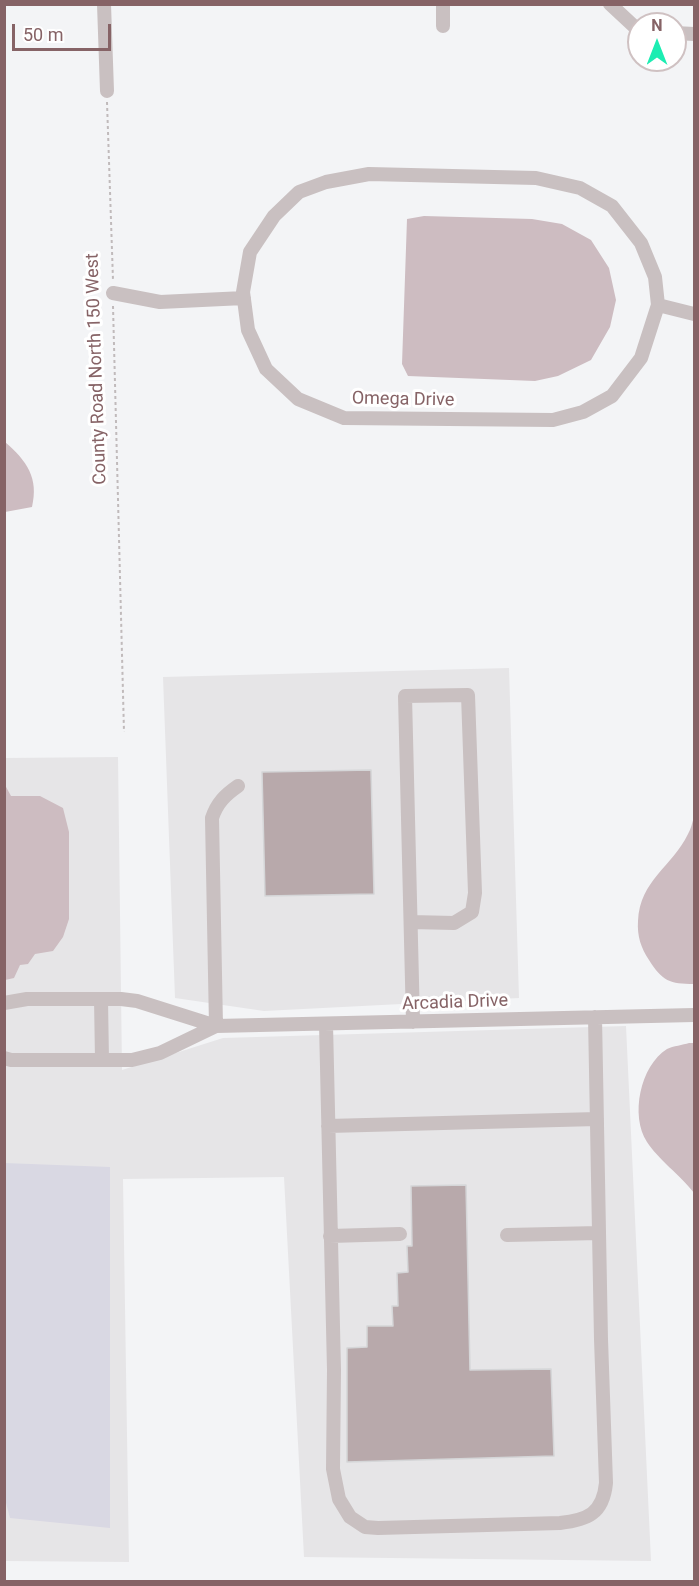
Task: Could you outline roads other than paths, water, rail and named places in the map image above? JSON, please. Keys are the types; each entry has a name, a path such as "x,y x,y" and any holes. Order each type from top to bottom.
{"street":[{"path":"104,4 107,91"},
{"path":"443,4 443,26"},
{"path":"610,4 627,20"},
{"name":"Omega Drive","path":"369,174 536,178 580,188 612,206 641,243 655,277 658,305 641,358 612,396 583,412 553,420 344,418 298,399 266,369 248,330 244,298 250,252 274,216 299,192 326,182 369,174"},
{"path":"113,293 160,302 244,298"},
{"path":"658,305 694,315"},
{"path":"411,922 454,923 472,912 475,893 468,695 405,696 413,1023"},
{"path":"216,1026 212,818 216,806 238,786"},
{"path":"4,1003 27,999 137,1001 216,1026"},
{"path":"101,999 102,1060"},
{"name":"Arcadia Drive","path":"216,1026 694,1015"},
{"path":"326,1024 334,1370 333,1469 339,1499 350,1517 365,1527 378,1528 560,1523 582,1520 597,1510 605,1495 595,1017"},
{"path":"4,1058 11,1060 132,1060 160,1053 216,1026"},
{"path":"328,1126 597,1119"},
{"path":"507,1235 599,1233"},
{"path":"330,1236 400,1234"}]}
